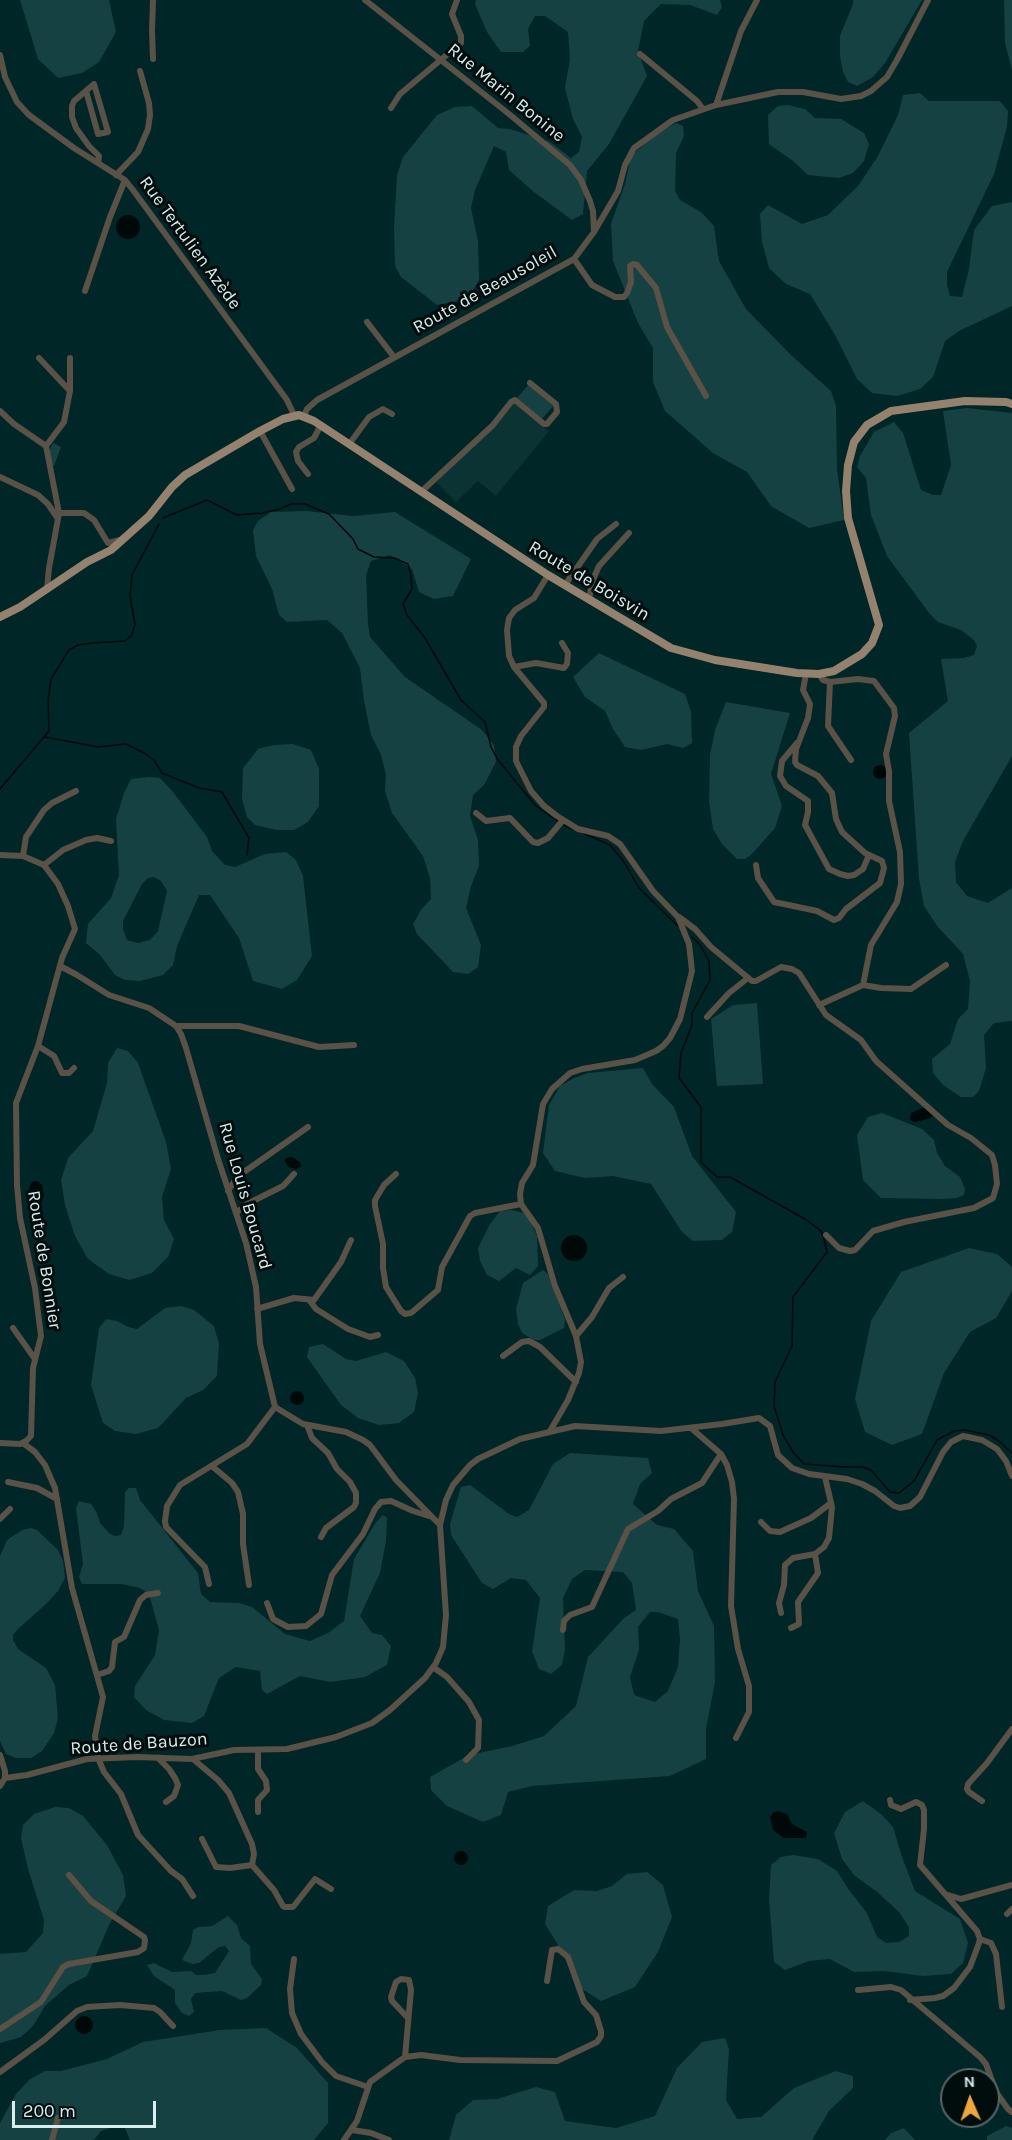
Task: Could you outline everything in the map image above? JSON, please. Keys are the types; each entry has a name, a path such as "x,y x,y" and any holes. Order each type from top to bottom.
{"main road":[{"name":"Route de Boisvin","path":"0,616 20,607 87,562 111,550 149,516 178,480 260,431 294,416 304,416 350,443 548,575 671,648 715,660 806,674 834,671 861,654 872,643 879,626 848,518 846,491 848,465 854,442 867,425 891,411 965,400 1012,404"}],"street":[{"path":"153,0 153,58"},
{"name":"Rue Marin Bonine","path":"365,0 570,165 581,180 590,201 594,232"},
{"path":"391,108 400,94 461,43 461,36 452,14 457,0"},
{"path":"716,105 741,31 757,0"},
{"name":"Route de Beausoleil","path":"304,416 307,409 317,400 574,259 594,232 618,191 625,165 634,148 673,120 716,105 778,92 803,92 841,99 861,96 871,91 886,77 927,0"},
{"path":"640,54 697,101 703,110"},
{"name":"Rue Tertulien Azède","path":"0,55 17,102 29,115 74,148 124,180 287,400 294,416"},
{"path":"117,175 138,152 148,129 149,103 140,71"},
{"path":"86,91 98,134 108,132 95,85 93,85 74,100 72,117 76,128 89,147 99,156 98,163"},
{"path":"85,291 124,180"},
{"path":"574,259 592,285 615,297 624,297 627,293 631,282 630,266 637,265 656,288 667,327 706,396"},
{"path":"367,322 394,357"},
{"path":"39,358 70,391"},
{"path":"46,446 64,422 70,391 70,358"},
{"path":"422,491 493,424 511,402 515,400 543,424 547,424 557,412 556,404 530,383"},
{"path":"350,443 369,417 383,409 392,414"},
{"path":"0,411 14,424 46,446 58,516 47,589"},
{"path":"308,474 298,461 296,452 299,447 314,438 321,425"},
{"path":"260,431 292,489"},
{"path":"0,477 38,495 58,516"},
{"path":"58,516 84,513 94,520 108,543 124,539"},
{"path":"566,585 597,539 616,524"},
{"path":"589,600 592,582 599,566 629,533"},
{"path":"548,575 534,598 515,610 509,618 507,630 509,656 514,667 543,701 544,707 521,736 516,747 516,761 531,791 544,806 578,829 608,836 620,844 653,891 678,917 695,929 711,947 748,978 756,981 782,967 799,973 807,982 819,1005 833,1021 861,1040 876,1061 948,1125 978,1143 992,1155 997,1184 993,1198 974,1208 904,1222 873,1231 855,1250 850,1251 839,1248 826,1235"},
{"path":"514,667 536,663 564,668 567,664 568,653 562,642"},
{"path":"756,865 759,878 774,902 816,911 834,920 880,883 884,868 882,861 868,855 838,827 835,799 824,781 795,762 794,755 808,718 810,704 803,690 806,674"},
{"path":"819,674 823,680 830,682 858,679 874,681 895,712 886,754 889,771 889,801 900,852 901,884 897,902 871,945 863,984"},
{"path":"830,682 828,726 851,760"},
{"path":"799,740 782,760 780,776 786,786 808,801 805,825 829,869 848,876 854,875 866,865 868,855"},
{"path":"23,856 26,837 44,810 52,803 76,791"},
{"path":"476,813 486,820 510,818 533,842 538,843 548,838 563,820"},
{"path":"0,855 23,856 44,865 63,850 86,840 97,838 111,841"},
{"name":"Route de Bonnier","path":"23,1443 31,1433 33,1368 41,1340 41,1330 35,1288 20,1218 15,1111 18,1096 38,1046 64,951 74,933 75,925 58,884 44,865"},
{"path":"550,1432 576,1382 581,1362 580,1351 555,1286 538,1228 521,1204 522,1183 533,1165 543,1104 552,1089 570,1073 642,1058 656,1051 670,1038 680,1019 692,970 689,944 678,917"},
{"path":"819,1005 863,984 881,988 911,989 946,965"},
{"path":"60,966 109,995 149,1008 176,1026 239,1026 320,1047 354,1045"},
{"path":"707,1017 729,993 748,978"},
{"name":"Rue Louis Boucard","path":"176,1026 186,1048 218,1159 246,1243 256,1287 260,1344 275,1407"},
{"path":"38,1046 54,1056 62,1073 69,1073 74,1068"},
{"path":"228,1191 237,1177 308,1127"},
{"path":"236,1213 247,1203 284,1186 294,1174"},
{"path":"396,1174 386,1182 375,1200 375,1206 383,1244 386,1287 405,1314 411,1313 438,1290 442,1267 470,1216 521,1204"},
{"path":"257,1309 294,1298 310,1301 317,1297 341,1262 351,1240"},
{"path":"576,1336 592,1317 609,1288 623,1277"},
{"path":"310,1301 316,1309 342,1326 364,1336 378,1335"},
{"path":"13,1328 35,1359"},
{"path":"503,1356 524,1341 529,1341 540,1347 576,1382"},
{"path":"209,1584 205,1568 166,1527 167,1506 177,1488 247,1444 275,1407 307,1425 346,1432 370,1445 396,1480 440,1525"},
{"name":"Route de Bauzon","path":"5,1778 98,1758 192,1759 227,1751 297,1747 336,1737 372,1723 415,1688 433,1667 443,1647 446,1624 440,1525 446,1500 453,1485 470,1465 484,1455 520,1439 564,1428 586,1426 661,1431 759,1418 770,1426 778,1455 799,1472 847,1479 862,1484 894,1506 904,1508 920,1497 948,1446 963,1436 982,1440 997,1449 1006,1461 1012,1476"},
{"path":"307,1425 312,1438 328,1453 337,1469 350,1482 356,1493 354,1507 326,1528 321,1537"},
{"path":"691,1428 721,1454 727,1465 734,1498 731,1606 738,1649 749,1686 749,1712 736,1738"},
{"path":"0,1443 23,1443 35,1452 48,1469 57,1499 72,1588 103,1697 95,1736 98,1758 104,1772 121,1794 138,1836 171,1871 182,1879 193,1896"},
{"path":"563,1630 564,1621 570,1615 592,1607 628,1529 658,1512 671,1499 702,1483 721,1454"},
{"path":"213,1467 232,1483 238,1492 243,1514 243,1544 249,1585"},
{"path":"781,1612 779,1603 784,1585 785,1565 793,1558 815,1554 824,1547 829,1538 832,1521 831,1503 825,1477"},
{"path":"8,1482 37,1488 57,1499"},
{"path":"267,1603 273,1619 288,1626 306,1626 321,1614 332,1575 363,1534 381,1502 391,1501 413,1512 429,1516"},
{"path":"761,1522 770,1531 780,1532 811,1518 831,1503"},
{"path":"0,1519 10,1509"},
{"path":"791,1628 799,1624 798,1602 819,1573 815,1554"},
{"path":"97,1676 109,1671 112,1667 115,1642 124,1637 140,1600 146,1595 159,1593"},
{"path":"433,1667 447,1677 469,1702 479,1720 478,1748 466,1760"},
{"path":"982,1801 969,1792 968,1784 1012,1729"},
{"path":"258,1750 258,1769 266,1781 267,1790 258,1800 258,1812"},
{"path":"0,1755 5,1771 5,1778 0,1786"},
{"path":"158,1758 169,1769 178,1785 174,1796 166,1802"},
{"path":"192,1759 218,1780 229,1793 252,1844 254,1854 252,1865"},
{"path":"890,1800 891,1805 901,1809 916,1802 922,1805 924,1829 920,1865 977,1931 980,1939 970,1966 954,1988 943,1996 910,2000"},
{"path":"202,1839 210,1851 212,1861 218,1868 252,1865"},
{"path":"252,1865 274,1890 285,1907 293,1906 315,1879 331,1889"},
{"path":"0,2029 41,2002 63,1967 138,1952 144,1948 144,1937 91,1901 69,1875"},
{"path":"945,1894 961,1899 1012,1885"},
{"path":"980,1939 992,1943 996,1954 1002,2007"},
{"path":"344,2140 360,2114 368,2087 373,2079 405,2057 421,2055 460,2060 557,2061 597,2042 601,2031 596,2015 585,2002 568,1958 558,1949 552,1950 547,1981"},
{"path":"294,1959 290,1989 292,2013 301,2034 336,2076 368,2087"},
{"path":"405,2057 408,2018 410,1982 406,1978 401,1978 396,1982 391,1996 392,2001 408,2018"},
{"path":"858,1990 891,1987 900,1990 980,2056 986,2064 996,2092 1012,2112"},
{"path":"0,2072 44,2040 77,2011 87,2007 120,2005 154,2008 173,2026"},
{"path":"52,2140 58,2118"},
{"path":"352,2130 372,2133 389,2140"}],"shaded area":[{"path":"20,0 109,0 116,32 99,62 82,73 58,78 38,59"},
{"path":"476,0 720,0 722,7 717,15 690,5 661,4 644,21 638,51 647,76 609,144 587,171 583,214 572,220 534,192 509,170 506,152 494,146 475,190 471,208 478,241 479,280 469,297 437,305 401,277 395,266 394,227 397,175 403,157 437,115 455,107 472,106 498,128 510,129 550,142 571,158 579,152 582,137 573,119 565,88 570,59 568,32 545,16 535,16 528,29 530,46 523,52 501,52 487,32 475,4"},
{"path":"853,0 922,0 885,63 873,77 857,86 848,82 843,72 840,56 840,36"},
{"path":"1004,0 1012,0 1012,70 1005,43"},
{"path":"920,93 929,101 1000,101 1008,111 1007,127 994,174 947,272 947,285 950,296 962,297 969,269 974,230 992,206 1012,202 1012,306 959,331 945,341 933,377 920,389 897,396 872,393 857,379 835,335 810,294 786,284 769,268 762,242 760,214 768,205 802,224 828,215 858,186 878,156 898,115 903,95"},
{"path":"788,105 805,109 815,118 841,119 864,133 869,144 864,161 853,173 839,178 808,175 769,144 768,115 778,106"},
{"path":"676,123 683,126 684,136 676,153 675,191 680,200 701,212 714,226 719,261 746,309 791,355 831,391 836,406 837,469 844,520 809,528 771,506 747,472 713,453 665,411 653,382 653,348 638,323 613,261 611,224 625,184 631,156 655,135"},
{"path":"128,215 137,218 140,227 137,236 128,239 119,236 116,227 119,218"},
{"path":"529,384 554,405 542,419 517,398"},
{"path":"514,402 549,431 496,496 478,481 456,502 436,482"},
{"path":"967,408 1012,413 1012,756 963,841 955,862 956,882 967,896 988,903 1012,888 1012,1021 994,1023 984,1035 986,1068 979,1091 973,1097 961,1097 943,1085 933,1073 932,1059 950,1044 958,1019 968,1009 970,981 963,954 938,927 924,906 919,879 909,733 948,701 941,659 974,655 977,646 974,640 961,630 938,622 929,613 887,556 871,515 866,478 857,467 860,456 874,432 894,422 903,433 921,490 933,495 941,495 951,465 943,411"},
{"path":"53,443 61,447 54,466 49,462"},
{"path":"306,511 353,516 395,512 471,559 453,596 434,599 419,592 412,569 390,555 371,561 366,575 370,637 405,677 482,730 494,745 496,762 484,785 473,795 470,816 478,840 479,866 466,908 481,945 478,967 468,974 453,972 417,934 413,924 431,899 430,878 423,856 392,813 385,791 386,775 381,755 371,735 360,668 342,633 327,620 287,622 279,615 272,589 256,556 253,530 258,521 271,512"},
{"path":"599,653 685,694 691,712 692,743 683,748 667,744 641,750 625,747 605,711 585,697 573,677"},
{"path":"726,702 790,713 771,774 782,806 775,828 745,859 737,859 722,844 713,829 709,801 710,755 715,730"},
{"path":"293,744 311,750 319,769 319,806 308,822 294,830 276,830 255,825 247,817 242,799 243,768 258,749"},
{"path":"877,765 883,765 887,772 883,779 877,779 873,775 873,769"},
{"path":"160,778 207,837 212,851 225,865 235,867 265,854 286,852 296,860 303,876 312,956 297,980 282,989 253,981 239,938 210,895 199,895 177,946 173,965 163,975 140,981 125,980 115,975 100,955 86,943 88,924 111,898 119,875 116,819 131,779","holes":["154,877 161,881 167,891 158,931 150,940 138,943 127,940 123,921 142,884 148,878"]},
{"path":"757,1003 763,1084 717,1086 711,1019 733,1005"},
{"path":"117,1048 128,1051 138,1063 166,1142 171,1169 162,1197 164,1220 174,1239 168,1257 152,1273 129,1280 109,1274 88,1259 75,1236 65,1205 61,1180 68,1158 93,1131 107,1083 108,1063"},
{"path":"643,1068 652,1084 674,1107 692,1156 736,1212 732,1232 722,1240 693,1241 682,1232 651,1184 613,1176 585,1178 555,1171 543,1153 549,1105 560,1086 588,1073"},
{"path":"923,1108 928,1109 933,1115 931,1118 915,1122 910,1120 911,1113"},
{"path":"882,1113 922,1129 934,1140 937,1153 945,1166 960,1177 965,1189 964,1195 942,1199 881,1198 863,1180 857,1135 868,1117"},
{"path":"292,1157 301,1163 301,1166 296,1169 288,1167 286,1158"},
{"path":"37,1181 42,1185 44,1196 41,1203 32,1200 29,1188 32,1182"},
{"path":"511,1210 524,1213 530,1220 537,1236 538,1266 530,1275 516,1268 499,1281 487,1275 480,1261 478,1248 490,1224 500,1211"},
{"path":"574,1235 583,1239 587,1248 583,1257 574,1261 565,1257 561,1248 565,1239"},
{"path":"969,1248 997,1254 1012,1267 1012,1291 996,1318 970,1332 944,1373 922,1434 892,1445 865,1432 855,1399 871,1321 901,1272"},
{"path":"543,1270 548,1274 565,1320 564,1328 540,1340 534,1340 522,1333 516,1309 523,1283"},
{"path":"181,1306 194,1310 214,1326 219,1344 217,1376 203,1390 186,1398 158,1428 136,1434 115,1431 103,1423 91,1385 99,1328 106,1319 137,1329 165,1308"},
{"path":"323,1344 346,1359 356,1361 386,1352 404,1361 415,1378 418,1393 414,1412 399,1423 379,1425 358,1418 341,1405 307,1357 309,1347"},
{"path":"297,1391 302,1393 304,1398 302,1403 297,1405 292,1403 290,1398 292,1393"},
{"path":"570,1453 648,1458 652,1473 640,1484 633,1504 657,1525 674,1529 693,1551 698,1591 714,1626 715,1682 706,1729 706,1759 670,1776 532,1786 508,1792 501,1815 483,1822 447,1806 431,1790 430,1777 469,1755 512,1746 544,1736 576,1706 588,1657 624,1618 636,1610 632,1583 623,1572 585,1570 572,1579 563,1598 565,1650 562,1665 551,1674 539,1669 532,1651 540,1598 526,1580 511,1578 493,1589 482,1583 451,1535 450,1524 461,1487 470,1485 509,1514 517,1517 529,1510 553,1464","holes":["650,1612 658,1612 678,1619 680,1640 678,1667 668,1691 655,1702 634,1695 630,1677 639,1650 638,1627"]},
{"path":"129,1488 136,1488 140,1500 198,1573 201,1594 210,1602 239,1603 252,1607 285,1634 310,1641 328,1633 344,1621 354,1559 376,1522 383,1515 387,1518 386,1541 380,1573 360,1616 372,1633 382,1635 391,1646 387,1665 365,1677 330,1682 300,1676 267,1694 262,1690 260,1671 236,1667 219,1678 204,1716 192,1723 164,1720 146,1710 134,1697 135,1686 155,1655 159,1630 149,1594 140,1588 122,1584 82,1584 79,1577 83,1564 76,1508 79,1501 91,1504 100,1523 109,1533 115,1536 121,1535 124,1526 125,1492"},
{"path":"31,1528 37,1530 58,1550 63,1561 65,1578 58,1591 18,1629 13,1635 13,1640 18,1649 46,1668 55,1685 58,1718 54,1733 42,1751 31,1758 16,1758 6,1754 0,1741 0,1556 7,1540 22,1530"},
{"path":"863,1801 881,1814 893,1827 915,1891 960,1919 968,1943 963,1963 951,1974 923,1976 884,1971 854,1972 830,1959 809,1961 785,1970 774,1962 769,1899 771,1865 781,1857 793,1855 818,1859 837,1871 867,1913 877,1937 886,1943 899,1942 909,1936 909,1927 899,1912 854,1875 842,1859 834,1833 845,1812"},
{"path":"55,1807 69,1808 83,1816 107,1845 123,1875 126,1896 109,1925 87,1976 69,1985 45,2006 33,2026 21,2037 0,2043 0,1954 26,1952 43,1933 44,1920 21,1838 23,1825 34,1814"},
{"path":"778,1811 787,1814 792,1824 805,1831 806,1838 784,1838 773,1830 770,1817"},
{"path":"461,1851 466,1853 468,1858 466,1863 461,1865 456,1863 454,1858 456,1853"},
{"path":"647,1872 663,1885 672,1917 658,1952 635,1987 601,2001 579,1987 560,1948 545,1924 548,1906 574,1890 597,1891 612,1886 627,1874"},
{"path":"228,1916 237,1925 241,1938 250,1946 251,1964 262,1979 261,1985 247,1998 241,2000 222,1991 195,1993 191,1999 194,2012 189,2016 182,2013 175,2003 175,1990 154,1976 147,1965 154,1963 172,1972 191,1971 196,1975 215,1973 229,1951 225,1946 219,1947 199,1963 192,1964 182,1960 191,1943 193,1930 198,1927 212,1926"},
{"path":"80,2016 88,2016 93,2021 91,2032 80,2034 75,2029 75,2021"},
{"path":"266,2028 297,2048 328,2083 328,2123 314,2140 130,2140 125,2128 117,2126 101,2131 94,2140 0,2140 0,2123 16,2094 30,2079 45,2071 61,2071 107,2059 143,2042 220,2030"},
{"path":"725,2038 729,2049 726,2100 737,2119 761,2117 794,2088 836,2071 853,2076 853,2088 829,2111 812,2140 449,2140 456,2115 473,2100 497,2099 536,2087 555,2092 565,2121 616,2128 655,2116 677,2068 702,2042"},
{"path":"1006,2126 1012,2128 1012,2140 987,2140 987,2136"},
{"path":"904,2128 915,2140 885,2140 891,2133"}],"waterway":[{"path":"163,518 207,500 237,515 262,513 291,504 305,504 329,514 353,539 358,549 374,557 394,558 408,564 412,589 403,604 407,615 425,638 461,700 485,722 491,747 498,760 535,805 559,822"},
{"path":"0,789 49,731 48,700 51,679 69,650 78,645 125,641 132,635 135,624 130,596 132,575 159,524"},
{"path":"45,737 98,747 126,744 154,760 162,773 199,788 222,792 249,838 247,855"},
{"path":"564,825 573,829"},
{"path":"583,833 610,845 624,862 639,888 678,926"},
{"path":"692,937 700,945 709,961 710,980 692,1013 692,1025 681,1053 679,1078 701,1107 701,1162 717,1177 730,1177 805,1219 820,1230 827,1252 793,1297 792,1346 775,1382 774,1406 783,1435 793,1452 804,1464 862,1467 871,1470 890,1492 899,1493 914,1481 937,1440 954,1431 965,1430 989,1435 1012,1453"}]}
